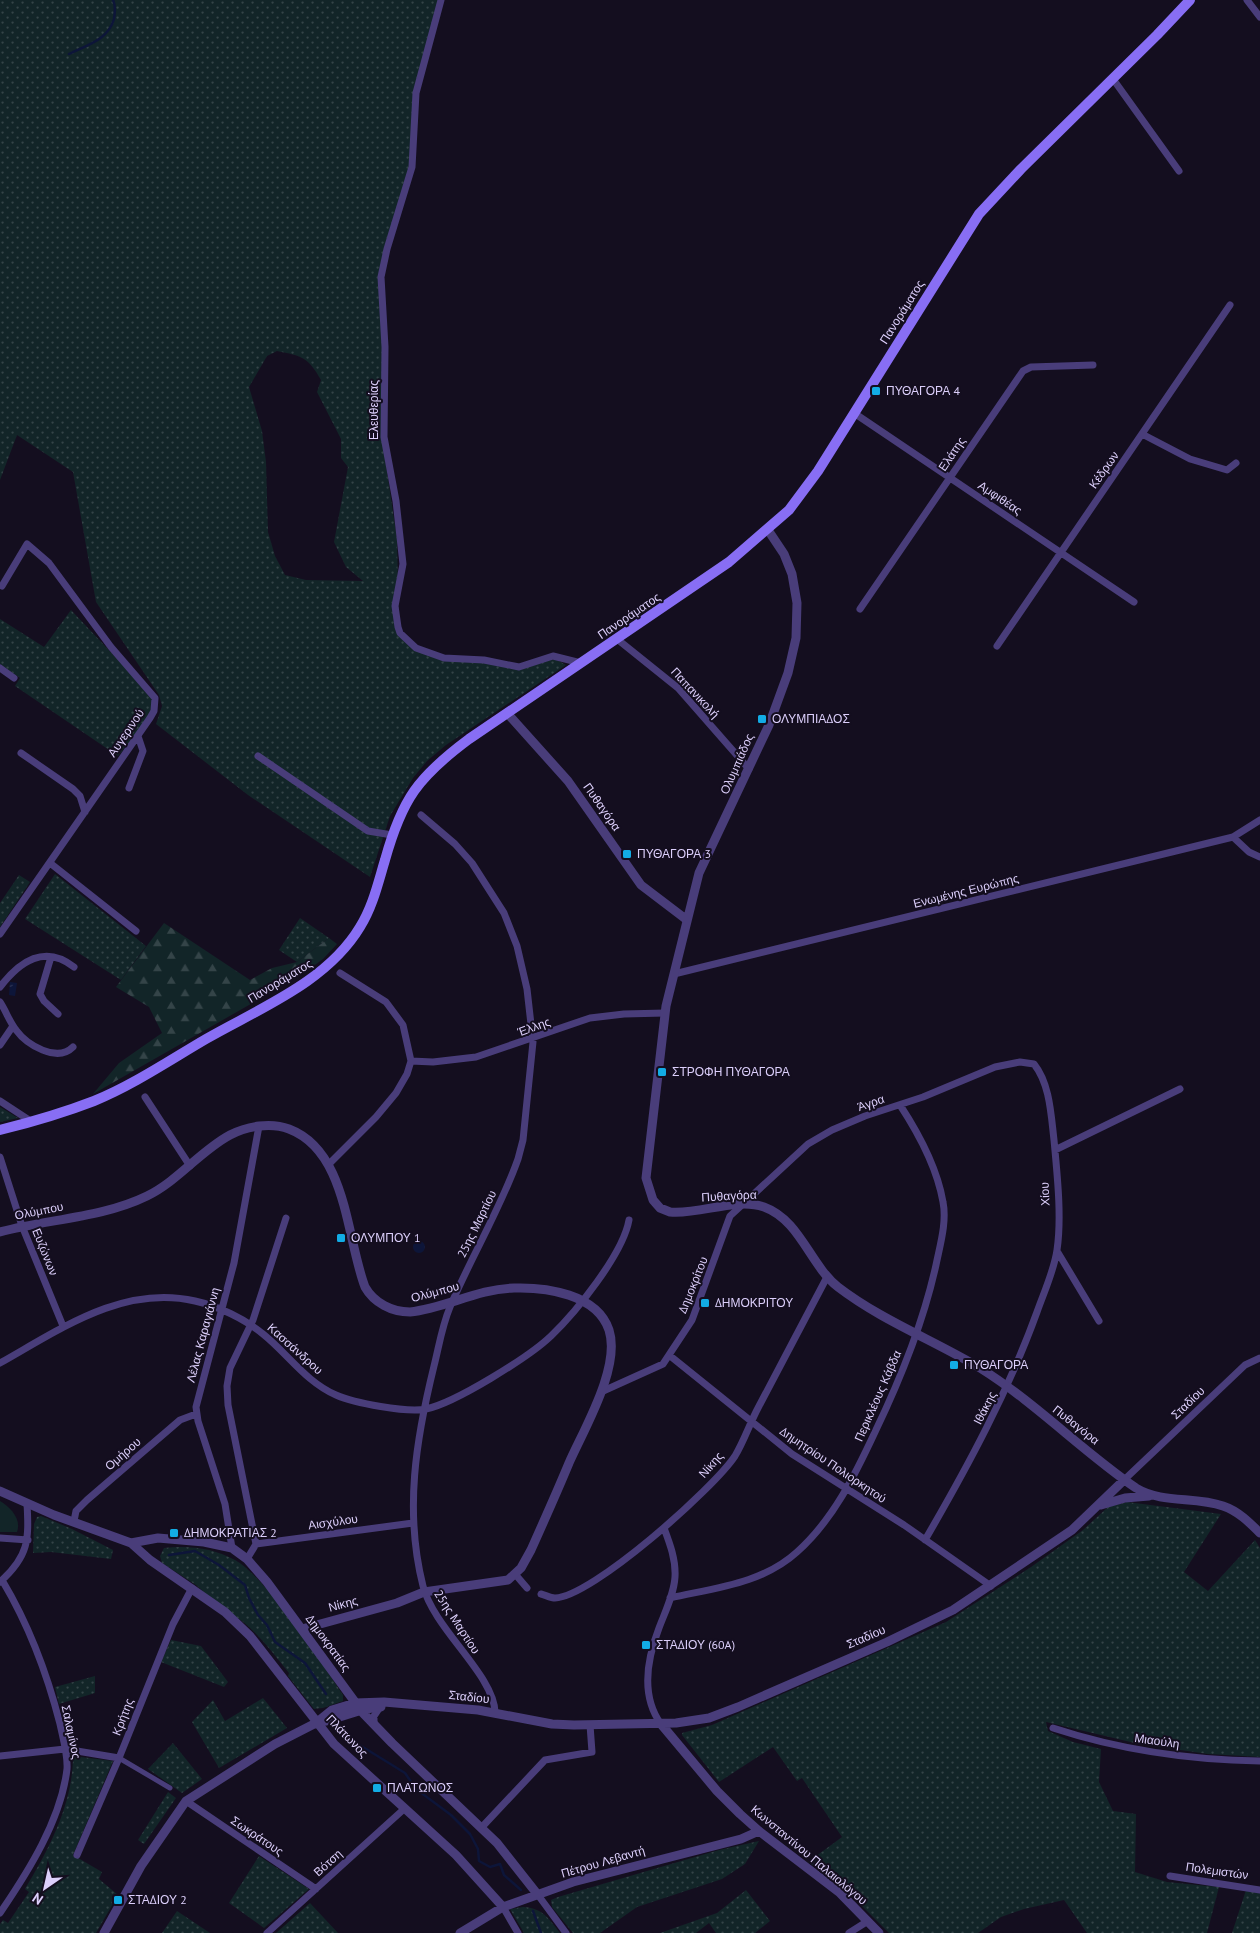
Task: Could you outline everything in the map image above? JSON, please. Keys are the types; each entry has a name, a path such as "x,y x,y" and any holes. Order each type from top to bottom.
{"main road":[{"name":"Πανοράματος","path":"0,1130 32,1122 95,1100 140,1078 293,989 326,967 350,942 366,916 376,892 392,835 406,802 426,775 456,748 718,570 768,530 804,491 979,214 1021,169 1190,0"}],"street":[{"name":"Ελευθερίας","path":"441,0 416,93 412,167 387,249 381,277 385,347 384,437 396,501 402,564 395,606 398,627 400,634 416,648 444,658 484,660 519,667 554,656 581,663"},
{"path":"1247,0 1260,17"},
{"path":"1113,79 1179,171"},
{"name":"Κέδρων","path":"997,646 1230,305"},
{"name":"Ελάτης","path":"860,609 1025,369 1093,364"},
{"name":"Αμφιθέας","path":"854,413 1134,602"},
{"path":"1142,434 1203,464 1227,470 1231,469 1236,463"},
{"name":"Ολυμπιάδος","path":"687,920 699,873 749,769 788,673 797,625 797,603 792,574 784,554 768,530"},
{"name":"Αυγερινού","path":"0,934 138,736 154,711 155,698 111,647 42,555 27,544 2,586"},
{"name":"Παπανικολή","path":"617,639 674,684 749,769"},
{"path":"0,668 14,678"},
{"name":"Πυθαγόρα","path":"507,713 568,780 641,884 687,920 665,1014 647,1160 646,1178 651,1196 660,1208 670,1212 741,1205 762,1206 782,1218 827,1277 862,1303 980,1368 1124,1480 1149,1496 1223,1506 1242,1516 1260,1533"},
{"path":"129,788 143,752 138,736"},
{"path":"21,753 72,788 80,796 84,812"},
{"path":"258,756 368,831 392,835"},
{"name":"25ης Μαρτίου","path":"421,815 468,857 504,912 520,956 533,1038 523,1140 518,1160 453,1300 442,1330 423,1409 413,1468 413,1523 417,1559 424,1592 436,1614 492,1693 495,1712"},
{"name":"Ενωμένης Ευρώπης","path":"674,974 1233,837 1260,820"},
{"path":"1233,837 1249,852 1260,857"},
{"path":"50,863 136,931"},
{"path":"0,987 32,958 46,955 65,960 74,967"},
{"path":"50,957 40,994 44,1001 58,1014"},
{"path":"329,1164 376,1118 407,1074 411,1061 403,1025 386,1002 340,973"},
{"path":"0,1002 13,1026 24,1039 49,1053 59,1055 68,1052 73,1047"},
{"name":"Έλλης","path":"411,1061 433,1062 476,1057 590,1018 624,1014 665,1014"},
{"path":"0,1045 13,1026"},
{"name":"Άγρα","path":"741,1205 808,1144 857,1120 995,1067 1029,1062"},
{"name":"Χίου","path":"1029,1062 1034,1064 1040,1071 1046,1088 1055,1150 1057,1251"},
{"path":"1055,1150 1180,1089"},
{"path":"145,1097 190,1166"},
{"path":"0,1101 32,1122"},
{"name":"Περικλέους Κάβδα","path":"670,1598 743,1582 768,1573 796,1553 821,1527 845,1490 898,1384 918,1334 930,1292 942,1236 944,1203 926,1150 900,1105"},
{"name":"Ολύμπου","path":"0,1232 106,1210 137,1200 163,1186 229,1136 259,1126 278,1126 296,1132 314,1146 329,1164 364,1283 371,1296 389,1308 406,1312 419,1311 487,1290 515,1288 550,1290 582,1299 598,1314 608,1329 611,1346 608,1365 601,1392 531,1550 521,1568 511,1577"},
{"name":"Λέλας Καραγιάννη","path":"232,1548 225,1504 196,1414 197,1400 234,1262 259,1126"},
{"name":"Ευζώνων","path":"0,1157 22,1226 63,1326"},
{"name":"Δημοκρίτου","path":"601,1392 663,1364 692,1320 728,1222 741,1205"},
{"path":"247,1559 256,1544 227,1392 231,1365 250,1325 286,1218"},
{"name":"Κασσάνδρου","path":"0,1363 63,1326 111,1305 137,1298 195,1300 222,1310 264,1334 311,1380 336,1395 380,1406 423,1409 482,1383 535,1348 557,1330 611,1261 629,1220"},
{"path":"1057,1251 1099,1321"},
{"name":"Ιθάκης","path":"925,1540 967,1468 1008,1388 1026,1344 1057,1251"},
{"name":"Νίκης","path":"540,1594 556,1598 591,1584 664,1528 721,1475 736,1454 751,1421 827,1277"},
{"name":"Δημητρίου Πολιορκητού","path":"669,1355 792,1454 925,1540 991,1586"},
{"name":"Σταδίου","path":"104,1933 141,1866 186,1801 275,1744 316,1723 358,1706 376,1702 495,1712 552,1724 590,1725 661,1724 701,1720 738,1707 924,1626 991,1586 1072,1530 1245,1365 1259,1361"},
{"name":"Ομήρου","path":"74,1521 76,1512 93,1495 180,1420 196,1414"},
{"path":"0,1491 131,1543"},
{"path":"1093,1510 1108,1502 1149,1496"},
{"path":"1,1581 22,1558 28,1540 27,1503"},
{"name":"Αισχύλου","path":"256,1544 413,1523"},
{"name":"Κωνσταντίνου Παλαιολόγου","path":"664,1528 675,1570 670,1598 654,1640 648,1670 652,1706 661,1724 717,1791 759,1832 840,1893 879,1933"},
{"path":"0,1538 28,1540"},
{"name":"Δημοκρατίας","path":"131,1543 158,1538 204,1542 232,1548 247,1559 302,1628 358,1706 374,1725 482,1827 512,1859 566,1933"},
{"name":"Πλάτωνος","path":"131,1543 150,1560 225,1612 250,1636 334,1744 456,1855 502,1907 518,1933"},
{"path":"511,1577 527,1588"},
{"name":"Νίκης","path":"302,1628 397,1603 424,1592 511,1577"},
{"name":"Σαλαμίνος","path":"0,1913 31,1865 50,1823 65,1776 65,1749 58,1716 39,1654 23,1617 1,1581"},
{"name":"Κρήτης","path":"77,1855 119,1758 173,1624 192,1588"},
{"name":"Σταδίου","path":"358,1706 380,1707 398,1705"},
{"path":"374,1725 374,1716 380,1707"},
{"path":"482,1827 545,1760 592,1752 590,1725"},
{"name":"Μιαούλη","path":"1053,1728 1132,1750 1202,1759 1260,1761"},
{"path":"0,1756 65,1749 119,1758 170,1788"},
{"name":"Σωκράτους","path":"186,1801 316,1889"},
{"name":"Βότση","path":"267,1933 404,1809"},
{"name":"Πέτρου Λεβαντή","path":"460,1933 502,1907 600,1875 741,1839 759,1832"},
{"name":"Πολεμιστών","path":"1170,1876 1260,1890"},
{"path":"849,1933 868,1921"}],"green space":[{"path":"0,0 439,0 414,94 412,157 380,267 385,458 397,539 399,632 434,657 483,659 519,670 549,660 557,660 566,665 446,745 427,761 413,778 390,816 370,877 248,795 156,724 162,706 159,695 96,602 73,472 17,435 0,480","holes":["277,351 304,359 312,366 321,380 317,392 341,439 341,458 348,467 334,542 346,567 363,581 306,580 285,575 275,556 268,532 266,462 262,431 249,387 267,356"]},
{"path":"71,610 155,699 150,717 118,756 15,686 20,678 0,664 0,619 44,647"},
{"path":"55,874 146,946 121,980 25,919"},
{"path":"19,875 30,882 0,927 0,903"},
{"path":"300,918 329,938 297,962 279,950"},
{"path":"164,923 250,980 272,968 297,962 329,938 337,944 323,959 298,977 93,1094 119,1063 162,1033 149,1007 116,987"},
{"path":"0,1107 18,1118 0,1122"},
{"path":"0,1501 14,1514 18,1523 17,1532 0,1532"},
{"path":"1127,1502 1221,1514 1184,1572 1208,1591 1255,1540 1260,1548 1260,1757 1208,1754 1139,1744 1046,1722 1048,1731 1073,1742 1101,1749 1099,1782 1113,1811 1136,1814 1135,1872 1167,1882 1219,1887 1207,1933 1087,1933 1064,1900 1024,1909 1001,1917 978,1933 889,1933 842,1886 808,1862 842,1837 802,1778 797,1781 773,1747 719,1782 682,1735 682,1733 712,1725 946,1622 1031,1567 1083,1530 1108,1507"},
{"path":"41,1516 113,1550 111,1559 51,1552 33,1553 34,1524 37,1517"},
{"path":"191,1547 210,1550 235,1560 248,1570 293,1622 343,1695 343,1701 314,1709 288,1676 289,1673 253,1631 237,1617 230,1615 196,1585 162,1563 160,1556 164,1548"},
{"path":"171,1640 201,1646 228,1682 224,1687 161,1662"},
{"path":"95,1676 95,1693 59,1704 55,1687"},
{"path":"263,1698 287,1728 219,1768 192,1722 213,1700 225,1721"},
{"path":"173,1743 202,1779 182,1793 148,1769"},
{"path":"73,1756 113,1761 73,1855 102,1872 99,1879 118,1895 96,1933 0,1933 0,1924 3,1920 8,1923 29,1892 25,1889 43,1858 58,1826 69,1791"},
{"path":"168,1792 176,1798 144,1844 138,1840"},
{"path":"759,1841 745,1864 722,1879 637,1907 600,1933 573,1933 552,1907 551,1900 558,1897 719,1850"},
{"path":"259,1856 309,1889 264,1928 229,1903"},
{"path":"746,1890 770,1921 755,1933 716,1933 709,1923 696,1933 660,1933 717,1913"},
{"path":"1246,1890 1260,1893 1260,1933 1232,1933"},
{"path":"310,1903 338,1933 276,1933"},
{"path":"523,1907 536,1909 548,1918 560,1933 524,1933 510,1909"},
{"path":"177,1911 210,1933 162,1933"}],"water":[{"path":"10,982 17,983 15,996 9,995"},
{"path":"419,1241 425,1247 419,1253 413,1247"}],"waterway":[{"path":"69,54 96,41 107,32 114,19 115,7 113,0"},
{"path":"169,1555 195,1551 219,1565 245,1585 249,1598 258,1615 267,1625 275,1642 305,1663 326,1694"},
{"path":"348,1733 358,1744 405,1773 416,1789 451,1815 470,1834 478,1849 479,1861 490,1867 500,1864 504,1875 521,1890"},
{"path":"533,1911 541,1933"}],"place":[{"name":"ΠΥΘΑΓΟΡΑ 4","path":"876,391"},
{"name":"ΟΛΥΜΠΙΑΔΟΣ","path":"762,719"},
{"name":"ΠΥΘΑΓΟΡΑ 3","path":"627,854"},
{"name":"ΣΤΡΟΦΗ ΠΥΘΑΓΟΡΑ","path":"662,1072"},
{"name":"ΟΛΥΜΠΟΥ 1","path":"341,1238"},
{"name":"ΔΗΜΟΚΡΙΤΟΥ","path":"705,1303"},
{"name":"ΠΥΘΑΓΟΡΑ","path":"954,1365"},
{"name":"ΔΗΜΟΚΡΑΤΙΑΣ 2","path":"174,1533"},
{"name":"ΣΤΑΔΙΟΥ (60A)","path":"646,1645"},
{"name":"ΠΛΑΤΩΝΟΣ","path":"377,1788"},
{"name":"ΣΤΑΔΙΟΥ 2","path":"118,1900"}]}
